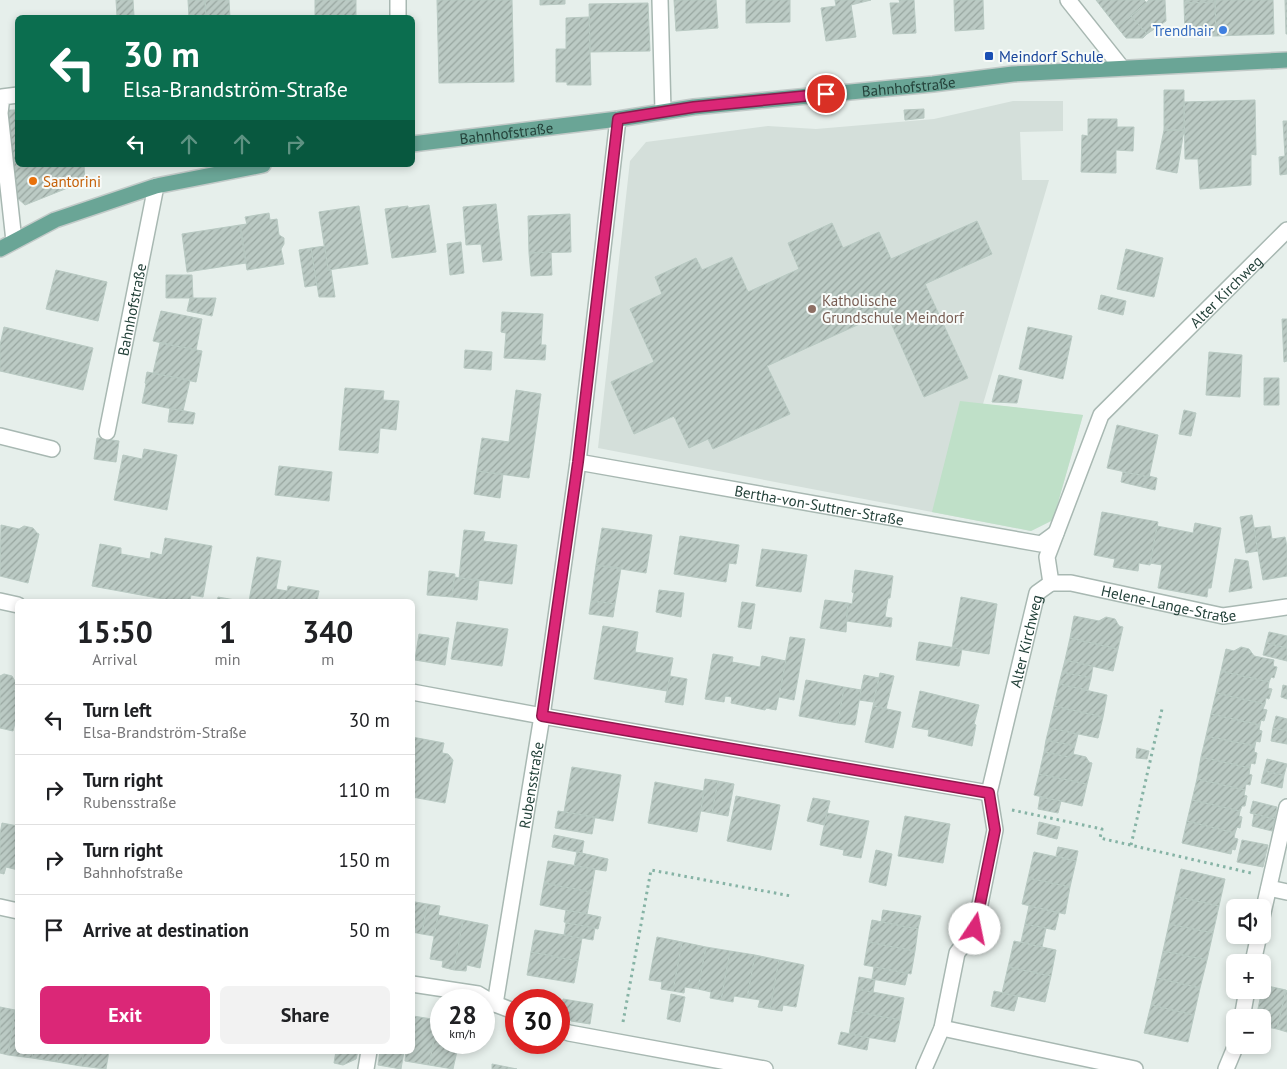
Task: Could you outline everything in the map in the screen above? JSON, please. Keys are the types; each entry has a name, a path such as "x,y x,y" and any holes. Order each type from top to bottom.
{"main road":[{"name":"Bahnhofstraße","path":"415,144 618,119 663,111 1013,74 1287,60"},
{"path":"0,249 55,220 156,186 253,167"}],"street":[{"path":"398,0 398,15"},
{"path":"660,0 663,111"},
{"path":"1068,0 1122,68"},
{"path":"14,241 0,113 2,96 15,96"},
{"name":"Rubensstraße","path":"495,1004 542,716 578,462 618,119"},
{"name":"Bahnhofstraße","path":"107,432 156,186"},
{"name":"Alter Kirchweg","path":"924,1069 942,1028 957,953 975,929 995,830 990,799 1037,593 1051,583 1047,556 1101,415 1287,230"},
{"path":"0,436 52,449"},
{"name":"Bertha-von-Suttner-Straße","path":"578,462 1041,544 1056,533"},
{"name":"Helene-Lange-Straße","path":"1051,583 1071,583 1223,616 1287,607"},
{"path":"0,601 15,604"},
{"path":"415,693 990,799"},
{"path":"1266,899 1287,807"},
{"path":"1270,883 1287,892"},
{"path":"0,907 15,910"},
{"path":"415,984 445,989"},
{"path":"495,1004 505,1008"},
{"path":"942,1028 1135,1069"},
{"path":"570,1033 765,1069"},
{"path":"366,1069 368,1054"},
{"path":"1226,1069 1232,1054"}],"path":[{"path":"1131,845 1162,709"},
{"path":"990,799 1102,829 1100,838 1270,883"},
{"path":"619,1042 651,870 791,896"}],"shaded area":[{"name":"Katholische Grundschule Meindorf","path":"1013,101 1063,101 1063,131 1020,132 1022,180 1049,180 983,404 1083,415 1053,520 1031,531 598,448 630,161 646,142 768,126 816,129 934,119"}],"green space":[{"path":"960,401 1083,415 1053,520 1031,531 932,512"}],"building":[{"path":"116,0 133,0 134,15 117,15"},
{"path":"188,0 205,0 206,15 189,15"},
{"path":"205,0 229,0 230,15 206,15"},
{"path":"315,0 356,0 356,15 315,15"},
{"path":"437,0 512,0 514,82 439,83"},
{"path":"540,0 565,0 565,4 540,5"},
{"path":"674,0 716,0 718,28 676,31"},
{"path":"746,0 790,0 790,22 746,23"},
{"path":"835,0 871,0 851,5 856,37 826,41 821,8 836,6"},
{"path":"899,0 914,0 916,33 893,34 890,3 900,3"},
{"path":"954,0 983,0 984,29 955,31"},
{"path":"1096,0 1144,0 1147,3 1117,27"},
{"path":"1149,0 1165,0 1166,21 1147,34 1131,16"},
{"path":"1184,0 1215,0 1215,2 1184,3"},
{"path":"1215,0 1273,0 1274,34 1216,36"},
{"path":"1285,0 1287,0 1287,34 1286,34"},
{"path":"1215,2 1216,36 1185,36 1184,3"},
{"path":"648,3 650,51 590,52 589,4"},
{"path":"1131,16 1147,34 1143,38 1126,38 1117,27"},
{"path":"589,17 591,85 567,85 567,82 556,82 556,49 566,49 566,18"},
{"path":"1164,90 1184,90 1184,130 1164,130"},
{"path":"1255,100 1256,155 1251,154 1251,185 1200,189 1198,159 1185,159 1184,102"},
{"path":"924,109 924,118 905,120 904,110"},
{"path":"8,110 15,110 15,167 24,167 12,168"},
{"path":"1088,119 1117,119 1117,127 1134,127 1133,151 1116,150 1116,173 1081,172 1082,135 1088,136"},
{"path":"1283,121 1287,121 1287,174 1280,175 1279,157 1285,156"},
{"path":"1164,130 1184,130 1177,173 1156,169"},
{"path":"84,167 85,181 25,205 14,195 12,168"},
{"path":"496,204 502,260 483,262 481,244 466,245 463,207"},
{"path":"429,205 436,252 392,258 385,209"},
{"path":"359,206 368,264 328,270 319,212"},
{"path":"269,213 270,220 277,219 279,235 284,238 284,244 281,249 284,264 247,270 240,225 247,224 245,217"},
{"path":"570,214 571,252 529,253 528,216"},
{"path":"977,221 992,254 925,284 968,378 924,397 886,312 767,366 790,414 713,449 708,439 689,448 674,416 634,434 611,382 654,362 630,309 662,294 655,277 696,258 702,270 732,257 748,292 799,269 788,243 832,223 843,248 879,232 891,259"},
{"path":"240,225 246,263 187,272 182,234"},
{"path":"461,242 464,273 450,275 447,244"},
{"path":"325,246 328,270 331,270 335,297 319,297 311,248"},
{"path":"311,248 317,285 305,287 299,250"},
{"path":"1126,249 1163,258 1154,297 1117,289"},
{"path":"551,252 552,275 531,276 529,253"},
{"path":"56,270 107,282 98,321 46,309"},
{"path":"166,275 192,275 193,298 166,298"},
{"path":"1101,295 1126,301 1123,315 1098,309"},
{"path":"190,298 216,298 212,316 187,311"},
{"path":"161,311 202,319 196,350 153,341"},
{"path":"502,312 543,314 541,345 546,345 545,360 504,358 506,333 501,332"},
{"path":"1282,319 1287,319 1287,361 1284,362"},
{"path":"4,327 93,348 83,390 0,371 0,345"},
{"path":"1028,327 1072,336 1063,379 1019,369"},
{"path":"160,343 202,351 196,382 153,373"},
{"path":"465,350 492,352 491,370 464,368"},
{"path":"1209,352 1242,355 1240,397 1206,395"},
{"path":"147,372 190,380 183,411 142,403"},
{"path":"999,375 1022,380 1017,403 992,402"},
{"path":"1264,378 1279,378 1279,405 1264,405"},
{"path":"345,388 384,391 383,400 399,401 396,430 380,428 378,453 339,450"},
{"path":"516,390 541,394 529,478 477,471 482,438 509,442"},
{"path":"170,408 195,413 193,424 168,422"},
{"path":"1184,410 1196,413 1191,436 1179,434"},
{"path":"1117,425 1158,435 1149,477 1107,468"},
{"path":"97,438 119,441 116,462 94,459"},
{"path":"144,449 177,455 167,510 114,500 123,455 142,459"},
{"path":"279,466 332,472 329,501 275,495"},
{"path":"477,471 503,474 500,498 474,494"},
{"path":"1123,472 1157,478 1155,490 1121,482"},
{"path":"1102,512 1158,522 1150,565 1139,563 1138,571 1113,567 1115,559 1094,555"},
{"path":"1252,515 1258,551 1246,553 1240,517"},
{"path":"1195,523 1221,528 1211,588 1208,588 1207,597 1158,588 1162,565 1150,563 1157,526 1193,533"},
{"path":"1,525 19,529 24,526 33,528 39,534 28,583 0,576"},
{"path":"1270,526 1272,539 1285,537 1287,546 1287,576 1263,580 1254,528"},
{"path":"602,528 652,535 646,573 596,565"},
{"path":"464,530 485,532 483,541 517,545 512,584 459,578"},
{"path":"680,536 739,545 736,564 729,563 726,582 674,574"},
{"path":"165,538 212,546 203,597 191,595 190,599 163,599 92,586 100,544 121,548 121,554 150,559 151,552 162,555"},
{"path":"762,549 807,555 801,592 756,586"},
{"path":"257,557 281,561 276,589 287,591 288,586 319,591 317,599 249,599"},
{"path":"1235,559 1248,561 1252,588 1229,592"},
{"path":"596,565 621,568 615,604 591,601"},
{"path":"855,570 893,576 885,617 892,618 891,627 846,621 848,603 852,604 854,593 852,592"},
{"path":"429,571 455,574 452,597 427,595"},
{"path":"454,577 479,580 477,600 452,597"},
{"path":"659,590 684,593 681,617 656,612"},
{"path":"961,597 997,604 989,654 952,648"},
{"path":"825,600 848,603 846,632 820,628"},
{"path":"591,601 615,604 613,617 589,614"},
{"path":"742,602 755,604 751,629 738,627"},
{"path":"1074,616 1099,621 1106,617 1115,619 1119,626 1123,627 1118,649 1070,638"},
{"path":"457,622 508,629 502,666 451,659"},
{"path":"603,626 638,632 635,652 673,658 667,691 594,679"},
{"path":"1269,632 1287,636 1287,648 1266,643"},
{"path":"419,634 449,638 445,665 415,660"},
{"path":"790,637 805,639 794,700 779,697"},
{"path":"1070,638 1118,649 1113,671 1065,660"},
{"path":"919,642 962,649 959,666 916,660"},
{"path":"1266,643 1287,648 1287,661 1263,655"},
{"path":"1241,647 1249,649 1254,656 1274,660 1273,666 1277,667 1274,678 1271,677 1269,682 1221,671 1226,649 1234,651"},
{"path":"713,654 733,657 732,662 760,667 762,656 786,661 776,710 766,708 765,710 731,703 732,697 725,696 724,702 705,699"},
{"path":"1065,660 1093,666 1091,678 1062,672"},
{"path":"1221,671 1269,682 1268,688 1272,689 1269,699 1266,698 1265,704 1216,693"},
{"path":"1062,672 1091,678 1088,690 1059,684"},
{"path":"880,673 894,676 886,709 873,706"},
{"path":"4,674 12,676 15,681 15,723 13,731 0,728 0,676"},
{"path":"864,675 879,678 873,702 859,700"},
{"path":"670,676 687,679 683,705 665,702"},
{"path":"806,680 844,687 838,723 799,716"},
{"path":"1059,684 1107,695 1103,717 1054,706"},
{"path":"1283,685 1287,686 1287,699 1281,697"},
{"path":"844,687 861,690 855,725 838,723"},
{"path":"920,691 979,705 974,724 976,725 972,746 928,736 929,730 912,727"},
{"path":"1216,693 1265,704 1263,709 1267,710 1264,721 1261,720 1260,725 1211,714"},
{"path":"873,706 901,712 893,748 865,742"},
{"path":"1054,706 1103,717 1098,738 1049,728"},
{"path":"1211,714 1260,725 1259,730 1262,731 1260,742 1256,741 1255,746 1206,736"},
{"path":"1276,716 1287,719 1287,731 1273,728"},
{"path":"1049,728 1078,734 1075,746 1046,740"},
{"path":"1273,728 1287,731 1287,744 1271,741"},
{"path":"1206,736 1255,746 1254,752 1257,753 1255,764 1251,763 1250,768 1201,757"},
{"path":"415,738 444,743 442,753 448,754 453,760 445,803 415,798"},
{"path":"1046,740 1075,746 1073,754 1069,757 1044,752"},
{"path":"1137,748 1149,751 1147,759 1136,758"},
{"path":"1044,752 1069,757 1073,754 1086,757 1092,763 1087,784 1039,774"},
{"path":"1201,757 1250,768 1249,774 1252,775 1250,785 1246,784 1245,790 1197,779"},
{"path":"1267,759 1287,764 1284,775 1264,771"},
{"path":"572,767 621,775 613,821 564,812"},
{"path":"1264,771 1284,775 1282,788 1261,783"},
{"path":"1039,774 1087,784 1082,806 1034,795"},
{"path":"705,779 718,781 712,813 701,811"},
{"path":"1197,779 1245,790 1244,795 1247,796 1245,806 1242,806 1240,811 1192,800"},
{"path":"718,781 734,784 728,816 712,813"},
{"path":"655,782 704,791 697,832 648,823"},
{"path":"736,796 780,805 771,850 727,841"},
{"path":"1040,797 1061,801 1058,813 1038,809"},
{"path":"813,798 830,801 824,825 807,821"},
{"path":"1192,800 1240,811 1239,816 1242,817 1240,828 1237,827 1235,833 1187,821"},
{"path":"1253,801 1277,807 1275,819 1250,813"},
{"path":"558,811 595,817 592,834 555,828"},
{"path":"827,813 869,821 861,858 843,855 844,850 820,845"},
{"path":"1254,814 1275,819 1272,831 1252,826"},
{"path":"905,816 950,824 943,863 898,856"},
{"path":"1187,821 1235,833 1234,838 1238,839 1235,850 1232,849 1231,854 1182,843"},
{"path":"1039,822 1060,827 1057,839 1037,834"},
{"path":"2,823 15,825 15,869 6,867 4,874 0,873 0,834"},
{"path":"554,835 584,841 582,853 552,847"},
{"path":"1242,840 1268,845 1263,867 1237,862"},
{"path":"1058,847 1078,851 1076,861 1056,856"},
{"path":"876,850 892,854 886,886 869,882"},
{"path":"577,852 608,859 606,871 574,866"},
{"path":"1034,852 1076,861 1070,887 1028,878"},
{"path":"548,861 595,869 591,892 544,883"},
{"path":"1181,869 1225,879 1219,906 1175,896"},
{"path":"1028,878 1070,887 1065,914 1022,904"},
{"path":"544,883 591,892 587,914 540,905"},
{"path":"1175,896 1219,906 1213,933 1169,924"},
{"path":"415,902 427,904 422,934 415,933"},
{"path":"427,904 440,906 434,936 422,934"},
{"path":"1029,906 1059,913 1055,930 1025,924"},
{"path":"566,910 601,917 598,929 564,922"},
{"path":"883,910 921,916 918,929 881,922"},
{"path":"438,915 463,920 454,970 442,967 443,961 430,959"},
{"path":"463,920 488,925 480,968 467,965 466,971 454,970"},
{"path":"872,920 918,929 915,951 868,942"},
{"path":"566,923 595,928 593,940 564,935"},
{"path":"1025,924 1046,928 1042,947 1021,942"},
{"path":"1169,924 1213,933 1207,960 1163,951"},
{"path":"535,930 582,938 578,961 531,952"},
{"path":"657,937 682,942 673,991 661,989 662,982 649,980"},
{"path":"1014,941 1056,950 1051,976 1008,967"},
{"path":"682,942 706,947 698,989 685,987 684,993 673,991"},
{"path":"868,942 915,951 911,974 864,965"},
{"path":"706,947 730,951 721,1000 710,998 711,992 698,989"},
{"path":"730,951 755,955 747,998 734,996 733,1002 721,1000"},
{"path":"1163,951 1207,960 1200,988 1157,978"},
{"path":"531,952 578,961 574,983 527,975"},
{"path":"755,955 779,960 770,1009 758,1007 760,1000 747,998"},
{"path":"779,960 804,965 796,1007 783,1005 782,1011 770,1009"},
{"path":"874,967 908,973 905,985 872,979"},
{"path":"1008,967 1051,976 1045,1002 1002,993"},
{"path":"859,977 875,980 873,992 857,989"},
{"path":"1157,978 1200,988 1194,1015 1151,1005"},
{"path":"1271,987 1286,990 1277,1029 1271,1028 1271,1009 1258,1009 1260,999 1271,999"},
{"path":"857,989 904,998 900,1020 853,1011"},
{"path":"994,991 1018,996 1014,1011 991,1006"},
{"path":"1287,991 1287,1032 1277,1029"},
{"path":"671,994 685,997 680,1022 667,1019"},
{"path":"570,1000 593,1004 590,1024 571,1021"},
{"path":"1151,1005 1194,1015 1188,1042 1144,1033"},
{"path":"0,1007 15,1010 8,1055 0,1053"},
{"path":"15,1010 15,1054 33,1054 32,1058 8,1055"},
{"path":"853,1011 900,1020 895,1042 849,1034"},
{"path":"415,1016 430,1019 431,1054 429,1065 405,1061 406,1054 415,1054"},
{"path":"841,1032 869,1038 867,1050 838,1044"},
{"path":"33,1054 58,1054 57,1062 32,1058"},
{"path":"58,1054 83,1054 81,1066 57,1062"},
{"path":"83,1054 108,1054 106,1069 81,1066"},
{"path":"336,1054 357,1054 356,1059 343,1065 334,1063"},
{"path":"380,1054 404,1054 401,1069 378,1065"},
{"path":"431,1054 456,1054 453,1069 429,1065"},
{"path":"492,1064 517,1069 492,1069"}],"place":[{"name":"Trendhair","path":"1223,30"},
{"name":"Meindorf Schule","path":"989,56"},
{"name":"Santorini","path":"33,181"},
{"name":"Katholische Grundschule Meindorf","path":"812,309"}],"route":[{"path":"826,94 694,107 618,119 578,462 542,716 989,793 995,830 975,929"}]}
